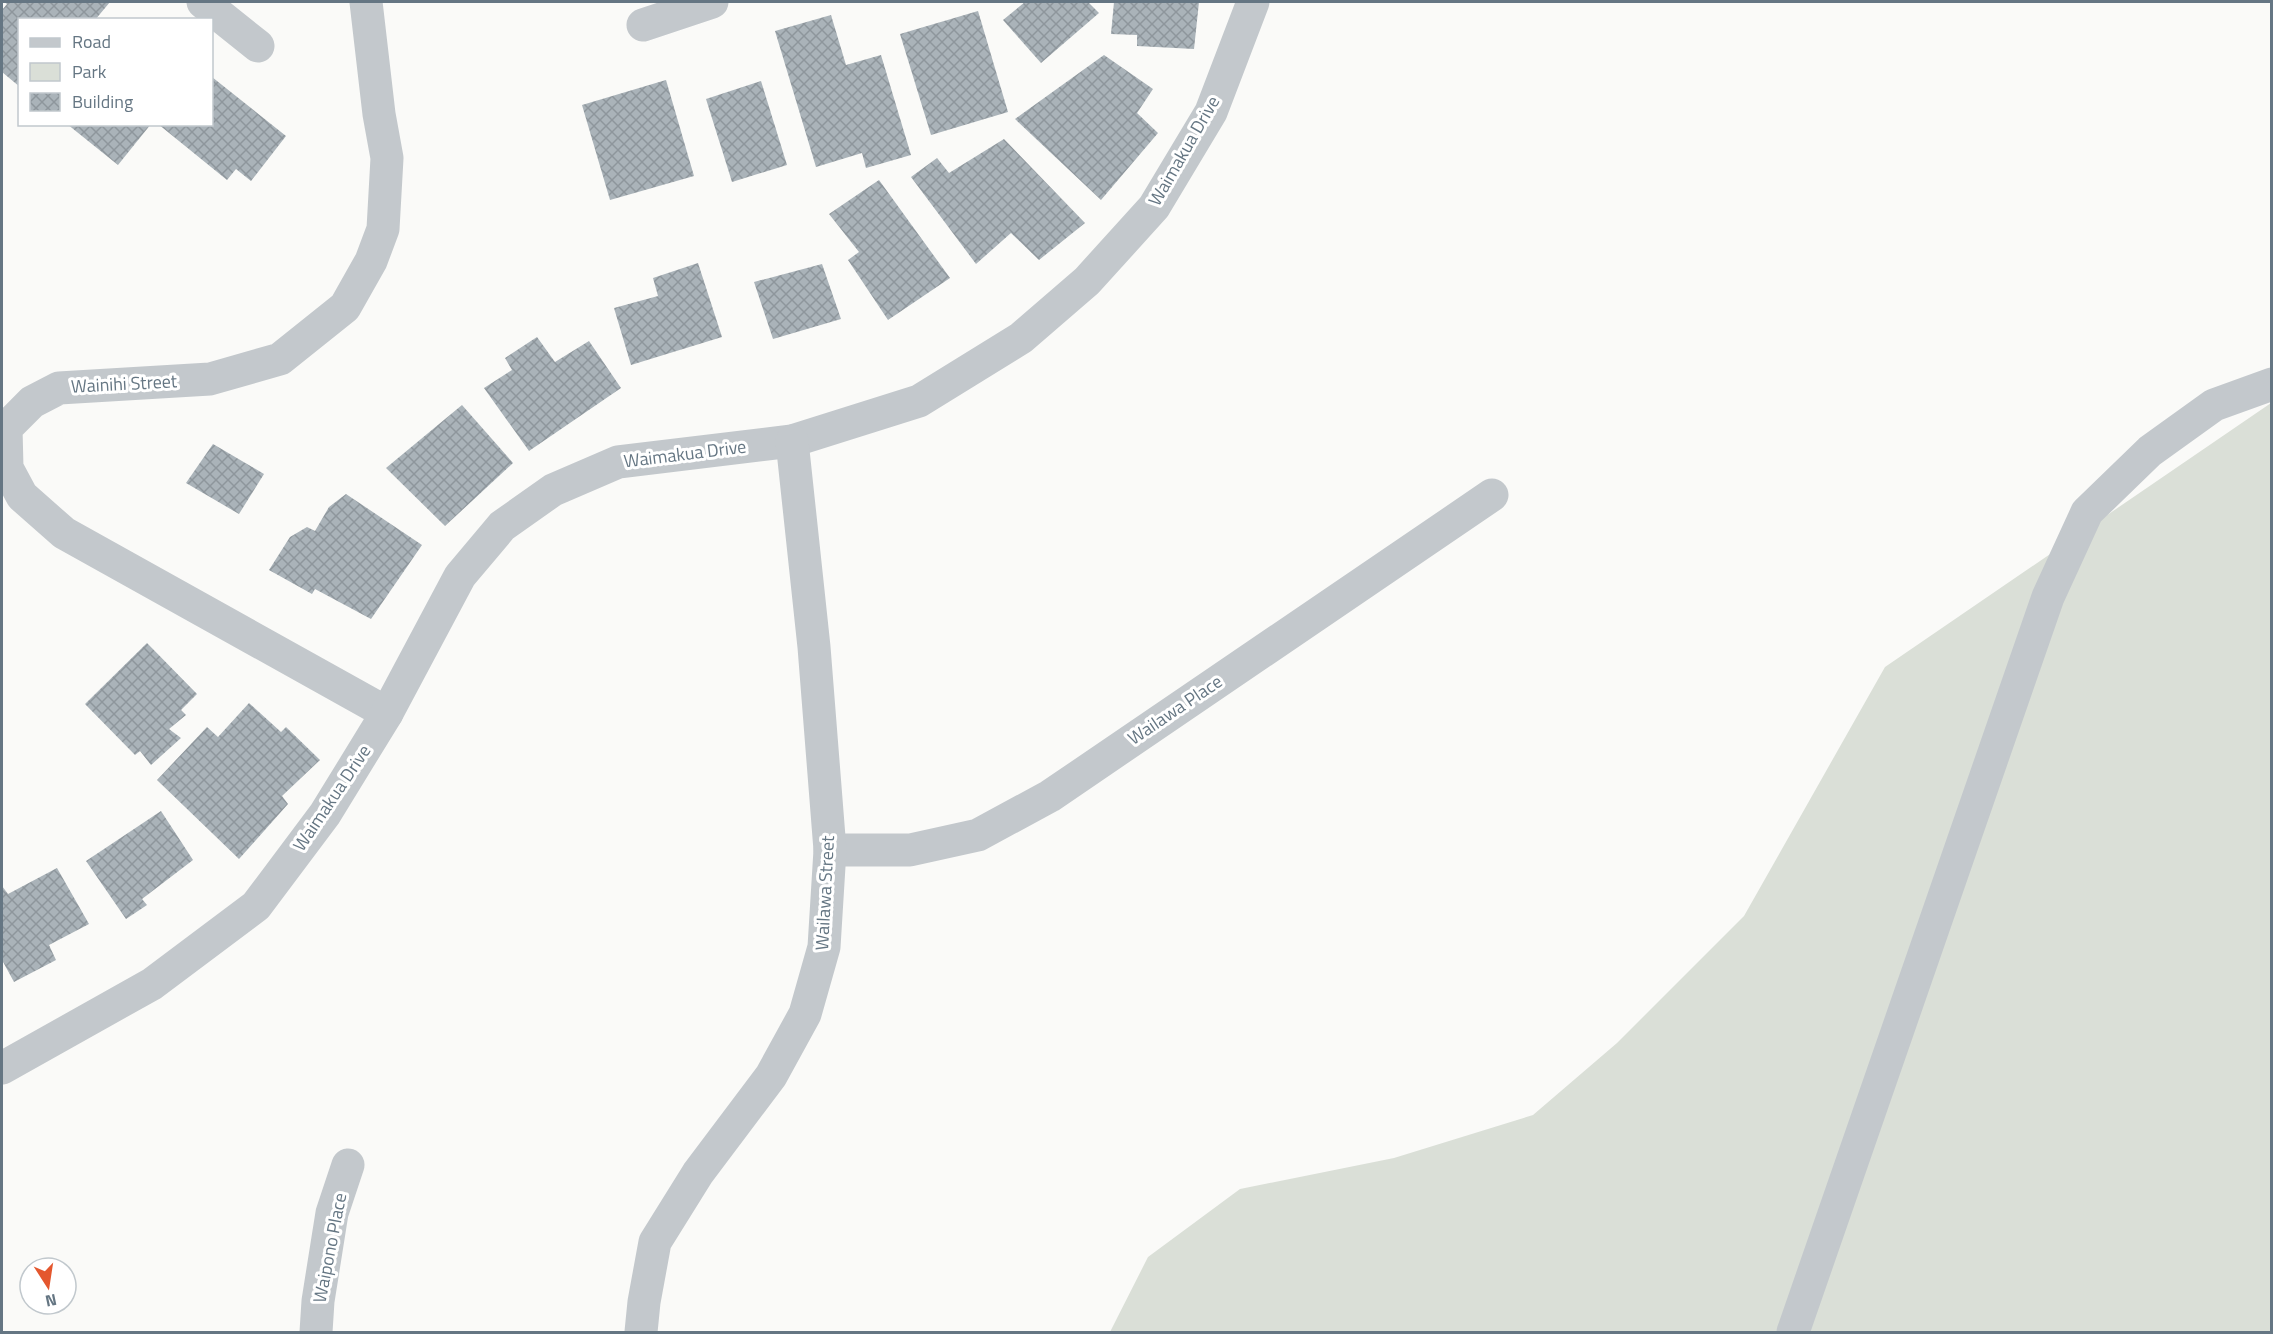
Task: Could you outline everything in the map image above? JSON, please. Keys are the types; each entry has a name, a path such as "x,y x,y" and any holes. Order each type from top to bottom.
{"street":[{"path":"203,2 258,46"},
{"name":"Wainihi Street","path":"366,2 379,114 387,158 383,229 371,261 345,307 280,359 210,379 59,388 32,402 6,428 6,438 7,468 22,496 64,533 387,712"},
{"path":"643,25 711,2"},
{"name":"Waimakua Drive","path":"2,1068 152,984 256,906 325,814 387,712 460,576 502,526 553,490 618,462 792,441 919,401 1021,338 1087,281 1154,207 1211,112 1252,2"},
{"path":"1793,1332 2048,597 2087,512 2150,451 2214,405 2271,384"},
{"name":"Wailawa Street","path":"641,1332 654,1242 698,1173 771,1076 805,1014 824,947 830,850 814,647 792,441"},
{"name":"Wailawa Place","path":"830,850 910,850 978,835 1050,796 1492,495"},
{"name":"Waipono Place","path":"316,1332 318,1301 332,1213 348,1165"}],"green space":[{"path":"2271,403 2271,1332 1110,1332 1148,1257 1240,1189 1394,1158 1533,1115 1617,1043 1744,916 1885,667"}],"building":[{"path":"4,2 110,2 97,18 18,18 18,85 2,72 2,10 7,4"},
{"path":"1025,2 1088,2 1099,13 1041,63 1003,20"},
{"path":"1114,2 1199,2 1194,49 1137,46 1137,35 1111,34"},
{"path":"978,11 1008,112 931,135 900,34"},
{"path":"831,15 846,65 881,55 911,155 866,168 862,153 816,167 775,31"},
{"path":"1104,55 1153,89 1137,113 1158,133 1101,200 1015,119"},
{"path":"213,78 286,136 251,181 236,169 227,180 160,126 213,126"},
{"path":"666,80 694,176 610,200 582,105"},
{"path":"761,81 787,165 732,182 706,99"},
{"path":"69,126 149,126 118,165"},
{"path":"1004,139 1085,223 1039,260 1011,233 976,264 911,177 937,158 949,173"},
{"path":"879,180 950,278 888,320 848,260 859,252 829,214"},
{"path":"698,263 722,337 631,365 614,308 658,296 653,278"},
{"path":"822,264 841,319 773,339 754,282"},
{"path":"537,337 555,362 589,341 621,388 529,451 484,388 512,370 505,358"},
{"path":"462,405 513,463 445,526 386,468"},
{"path":"213,444 264,474 239,514 186,483"},
{"path":"346,494 422,545 371,619 315,589 312,594 269,570 290,537 307,527 315,531 329,507"},
{"path":"147,643 197,694 181,710 186,715 169,729 181,738 151,765 140,751 135,755 85,704"},
{"path":"249,703 281,732 286,727 320,760 282,796 288,804 239,859 157,780 207,727 218,737"},
{"path":"161,811 193,860 142,899 147,905 126,919 86,861"},
{"path":"57,868 89,924 49,945 56,960 14,982 2,960 2,886 8,894"}]}
